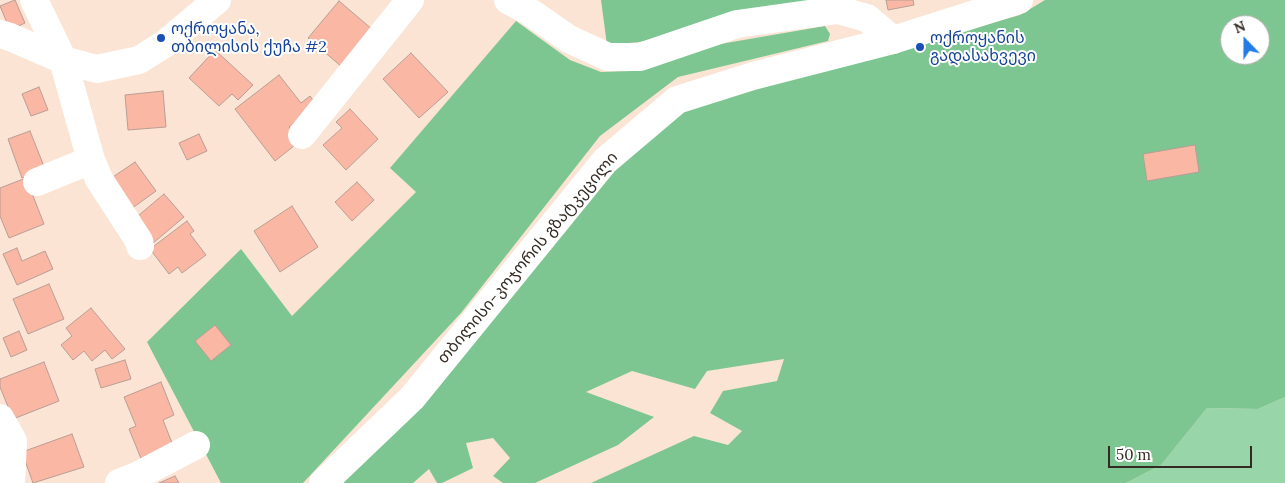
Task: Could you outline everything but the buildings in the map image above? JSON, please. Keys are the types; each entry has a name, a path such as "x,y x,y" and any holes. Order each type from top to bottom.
{"street":[{"path":"34,0 63,60 91,160 99,179 139,241 140,246"},
{"path":"0,34 63,60 98,69 139,60 166,43 217,0"},
{"path":"302,136 410,0"},
{"path":"508,0 569,39 608,57 640,57 737,24 838,10 867,18 893,40"},
{"name":"თბილისი-კოჯორის გზატკეცილი","path":"323,483 412,398 604,162 677,100 753,76 893,40 1019,0"},
{"path":"37,182 91,160"},
{"path":"0,418 13,441 10,483"},
{"path":"119,483 139,475 196,445"}],"green space":[{"path":"601,0 849,0 640,42 607,45"},
{"path":"1045,0 1285,0 1285,397 1258,409 1207,408 1161,465 1126,483 591,483 694,436 728,445 742,431 710,413 723,391 777,381 784,359 707,371 695,389 632,371 586,392 654,417 618,445 535,483 503,483 493,476 510,458 493,438 466,443 473,468 442,483 437,483 429,469 413,483 334,483 606,167 695,103 915,45 1020,15"},
{"path":"516,21 570,60 601,72 632,71 697,48 825,26 830,34 828,41 678,77 600,136 461,313 303,483 221,483 147,342 241,249 292,316 416,192 390,168"},
{"path":"1285,397 1285,483 1126,483 1161,465 1207,408 1258,409"}],"place":[{"name":"ოქროყანა, თბილისის ქუჩა #2","path":"161,38"},
{"name":"ოქროყანის გადასახვევი","path":"920,47"}]}
